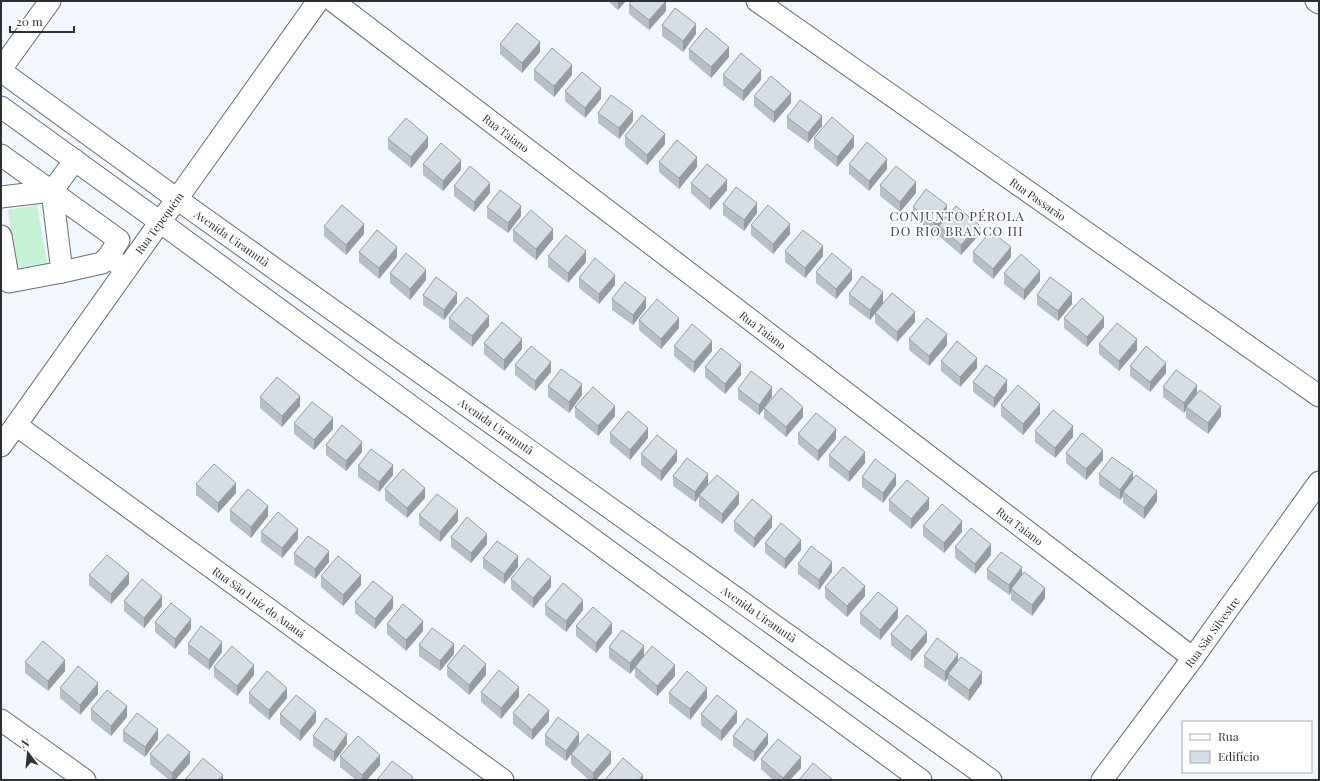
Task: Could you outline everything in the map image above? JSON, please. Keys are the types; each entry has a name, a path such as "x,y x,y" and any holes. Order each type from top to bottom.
{"street":[{"path":"1,70 50,1"},
{"name":"Rua Tepequém","path":"1,446 318,1"},
{"name":"Rua Taiano","path":"333,1 1193,658"},
{"name":"Rua Passarão","path":"757,1 1319,396"},
{"name":"Avenida Uiramutã","path":"1,70 177,199 991,780"},
{"path":"1,107 921,780"},
{"path":"1,155 119,240 102,264 9,282 1,236"},
{"path":"62,272 52,191 75,160"},
{"path":"1,197 52,191"},
{"path":"108,257 126,269"},
{"name":"Rua São Luiz do Anauá","path":"16,425 503,780"},
{"name":"Rua São Silvestre","path":"1102,780 1193,658 1319,482"},
{"path":"1,720 84,780"}],"green space":[{"path":"37,205 47,263 17,268 8,210"}],"building":[{"path":"632,1 666,1 649,20 629,4"},
{"path":"675,8 696,24 683,41 662,25"},
{"path":"517,23 540,42 522,63 500,44"},
{"path":"706,28 729,47 711,67 689,49"},
{"path":"552,48 572,65 554,86 534,70"},
{"path":"741,53 761,70 743,91 723,75"},
{"path":"582,72 601,88 585,108 565,91"},
{"path":"771,76 791,93 774,112 754,96"},
{"path":"611,95 633,111 619,128 598,113"},
{"path":"800,100 822,116 808,133 787,117"},
{"path":"642,115 665,134 647,155 625,136"},
{"path":"832,117 854,136 837,157 814,138"},
{"path":"406,118 428,137 411,157 388,139"},
{"path":"677,140 697,157 679,178 659,162"},
{"path":"867,142 887,159 869,181 849,164"},
{"path":"441,143 461,160 443,181 423,164"},
{"path":"707,164 727,180 710,199 691,183"},
{"path":"470,166 490,183 474,202 454,186"},
{"path":"896,166 916,182 900,202 880,185"},
{"path":"736,187 757,203 744,220 723,204"},
{"path":"926,189 947,205 934,223 913,207"},
{"path":"500,190 521,206 508,223 487,207"},
{"path":"342,205 364,224 346,245 324,226"},
{"path":"768,205 790,224 773,244 751,225"},
{"path":"956,206 979,225 961,245 939,226"},
{"path":"531,210 553,229 536,249 513,230"},
{"path":"377,230 397,247 379,268 359,252"},
{"path":"803,230 823,246 805,268 785,251"},
{"path":"991,231 1011,247 993,269 973,252"},
{"path":"566,235 586,251 568,273 548,256"},
{"path":"406,253 426,270 410,289 390,273"},
{"path":"832,253 852,270 836,289 816,272"},
{"path":"1021,254 1040,271 1024,290 1004,273"},
{"path":"595,258 615,275 599,294 579,278"},
{"path":"862,276 883,292 870,310 849,294"},
{"path":"436,277 457,293 444,310 423,295"},
{"path":"1050,277 1072,293 1058,311 1037,295"},
{"path":"625,282 646,298 633,315 612,299"},
{"path":"892,293 915,312 897,332 875,313"},
{"path":"467,297 489,316 472,336 449,318"},
{"path":"1082,298 1104,317 1087,337 1064,318"},
{"path":"657,299 679,318 661,339 639,320"},
{"path":"927,318 947,334 929,356 909,339"},
{"path":"502,322 522,339 504,360 484,343"},
{"path":"1117,323 1137,339 1119,361 1099,344"},
{"path":"692,324 712,341 694,362 674,346"},
{"path":"957,341 977,358 960,377 941,361"},
{"path":"531,346 551,362 535,381 515,365"},
{"path":"1146,346 1166,363 1150,382 1130,366"},
{"path":"721,348 741,364 725,384 705,367"},
{"path":"986,365 1007,380 994,398 973,382"},
{"path":"561,369 582,384 569,402 548,386"},
{"path":"1176,370 1197,385 1184,403 1163,387"},
{"path":"751,371 772,387 759,405 738,389"},
{"path":"277,377 300,396 282,416 260,397"},
{"path":"1018,385 1040,404 1023,424 1001,405"},
{"path":"593,387 615,406 598,426 575,407"},
{"path":"781,388 803,407 786,427 764,408"},
{"path":"1200,390 1221,406 1208,423 1186,407"},
{"path":"312,402 333,418 314,440 294,423"},
{"path":"1053,410 1073,426 1055,448 1035,431"},
{"path":"628,411 648,428 630,450 610,433"},
{"path":"816,413 836,429 818,451 798,434"},
{"path":"342,425 362,442 346,461 326,445"},
{"path":"1082,433 1103,450 1086,469 1066,453"},
{"path":"657,435 677,451 661,471 641,454"},
{"path":"845,436 865,452 849,472 829,455"},
{"path":"371,449 393,465 379,482 358,466"},
{"path":"1112,457 1133,472 1120,490 1099,474"},
{"path":"687,458 708,474 695,492 673,476"},
{"path":"875,459 896,475 883,493 862,477"},
{"path":"214,464 236,483 218,503 196,484"},
{"path":"403,469 425,488 407,508 385,489"},
{"path":"717,475 739,493 722,514 699,495"},
{"path":"1136,475 1157,491 1144,508 1123,492"},
{"path":"907,480 929,498 911,519 889,500"},
{"path":"248,489 268,506 251,527 230,510"},
{"path":"437,494 458,510 440,532 419,515"},
{"path":"752,499 772,516 754,538 734,521"},
{"path":"942,504 962,521 944,543 923,526"},
{"path":"278,512 298,529 282,548 261,532"},
{"path":"467,517 487,534 471,553 451,537"},
{"path":"781,523 801,540 785,559 765,543"},
{"path":"971,528 991,544 975,564 955,547"},
{"path":"308,536 329,551 315,569 294,553"},
{"path":"497,541 518,556 504,574 483,558"},
{"path":"811,546 832,562 819,580 798,564"},
{"path":"1001,552 1022,567 1009,585 987,569"},
{"path":"107,555 129,573 111,594 89,575"},
{"path":"338,556 361,575 343,595 321,576"},
{"path":"528,558 551,577 533,598 511,579"},
{"path":"843,567 865,586 847,606 825,587"},
{"path":"1024,572 1045,588 1032,605 1011,589"},
{"path":"142,579 162,596 144,618 124,601"},
{"path":"373,581 393,597 375,619 355,602"},
{"path":"563,583 583,600 566,621 545,605"},
{"path":"878,592 898,608 880,630 860,613"},
{"path":"171,603 191,619 175,639 155,622"},
{"path":"403,604 423,621 406,640 387,624"},
{"path":"593,607 612,623 596,643 576,626"},
{"path":"907,615 927,632 911,651 891,634"},
{"path":"201,626 222,642 209,660 188,644"},
{"path":"432,628 454,644 440,661 419,645"},
{"path":"622,630 644,646 630,663 609,647"},
{"path":"937,638 958,654 945,672 924,656"},
{"path":"43,641 65,660 48,681 25,662"},
{"path":"464,645 486,664 469,685 447,666"},
{"path":"232,646 254,665 237,686 214,667"},
{"path":"652,646 675,665 657,686 635,667"},
{"path":"961,657 982,672 969,690 948,674"},
{"path":"78,666 98,683 80,705 60,688"},
{"path":"499,670 519,687 501,708 481,692"},
{"path":"267,671 287,688 269,710 249,693"},
{"path":"687,671 707,688 690,709 669,693"},
{"path":"107,690 127,706 111,726 91,709"},
{"path":"529,694 549,710 532,730 513,713"},
{"path":"296,695 316,711 300,731 280,714"},
{"path":"717,695 737,711 721,731 701,714"},
{"path":"137,713 158,729 145,747 123,731"},
{"path":"558,717 579,733 566,751 545,735"},
{"path":"326,718 347,734 334,752 313,736"},
{"path":"747,718 768,734 754,752 733,736"},
{"path":"168,734 190,752 172,773 150,754"},
{"path":"588,734 611,752 593,773 571,754"},
{"path":"358,736 380,755 362,775 340,756"},
{"path":"778,739 801,757 783,778 761,759"},
{"path":"203,758 223,775 219,780 185,780"},
{"path":"623,758 643,775 639,780 605,780"},
{"path":"392,761 413,777 411,780 377,780"},
{"path":"813,763 833,780 799,780"}],"district":[{"name":"CONJUNTO PÉROLA DO RIO BRANCO III","path":"957,222"}]}
